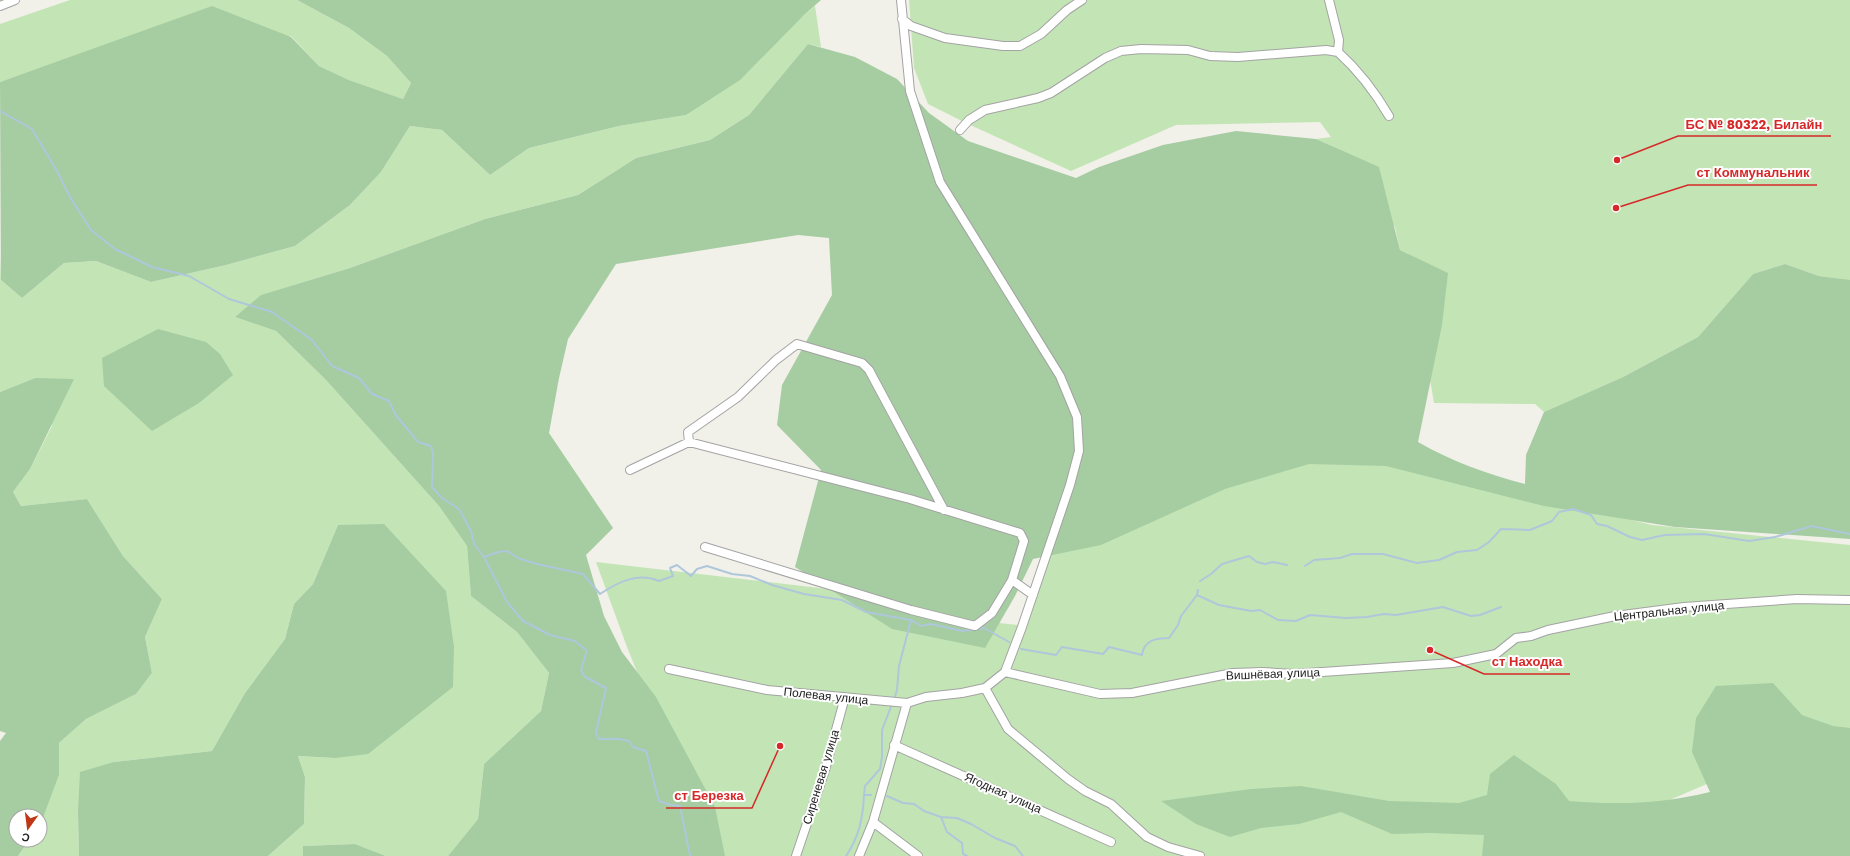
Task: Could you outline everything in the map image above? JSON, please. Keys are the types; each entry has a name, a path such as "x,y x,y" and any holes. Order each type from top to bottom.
{"street":[{"path":"0,6 15,0"},
{"path":"901,0 910,91 940,182 1060,376 1077,416 1079,451 1033,595 1004,672 985,688 1008,729 1068,778 1086,791 1111,804 1147,837 1168,847 1200,856"},
{"path":"902,19 910,26 945,38 1004,46 1020,46 1041,34 1067,10 1082,0"},
{"path":"1329,0 1339,40 1338,52"},
{"path":"960,130 969,120 985,110 1038,98 1051,92 1104,58 1121,51 1141,49 1188,50 1210,56 1238,57 1326,50 1338,52 1353,65 1373,89 1389,116"},
{"path":"689,442 688,432 738,397 776,360 798,344 862,363 869,370 944,510"},
{"path":"630,470 689,442 903,497 1020,534 1024,541 1012,580 992,613 975,626 911,610 705,547"},
{"path":"1012,580 1033,595"},
{"name":"Центральная улица","path":"1496,654 1516,638 1531,636 1548,630 1615,616 1684,608 1790,600 1850,600"},
{"name":"Вишнёвая улица","path":"1004,672 1100,694 1126,693 1232,673 1263,672 1293,674 1348,671 1453,663 1496,654"},
{"name":"Полевая улица","path":"669,669 767,690 883,702 903,702 985,688"},
{"name":"Сиреневая улица","path":"796,856 825,770 845,697"},
{"path":"859,856 873,822 894,745 903,702"},
{"name":"Ягодная улица","path":"894,745 1111,842"},
{"path":"873,822 918,856"}],"green space":[{"path":"70,0 297,0 349,28 387,56 411,83 403,99 349,80 319,66 291,36 106,45 0,82 0,24"},
{"path":"297,0 821,0 803,16 740,80 686,115 619,126 529,148 490,175 442,130 410,126 381,172 350,205 295,246 226,265 151,282 96,261 64,263 22,298 1,280 0,82 212,6 291,37 319,66 349,80 403,99 411,83 387,56 349,28"},
{"path":"909,0 1850,0 1850,282 1841,279 1819,276 1785,264 1753,274 1698,337 1623,377 1544,412 1535,404 1434,403 1409,254 1400,250 1395,227 1340,150 1316,139 1331,137 1320,122 1176,125 1071,171 928,104 914,68"},
{"path":"815,6 821,47 808,44 749,115 710,140 636,158 578,195 485,219 350,268 262,295 235,317 276,331 326,380 439,506 467,546 471,596 517,632 549,673 541,711 484,764 478,819 448,856 386,856 355,844 304,846 303,856 268,856 304,824 305,777 298,756 335,758 338,525 313,584 294,604 285,639 245,693 212,751 114,762 78,812 79,856 18,856 24,848 48,848 48,808 46,808 59,775 59,743 86,719 136,694 152,673 145,637 162,599 123,556 87,499 21,506 13,492 30,469 52,426 35,378 0,392 0,255 1,280 22,298 64,263 96,261 151,282 226,265 295,246 350,205 381,172 410,126 442,130 490,175 529,148 619,126 686,115"},
{"path":"808,44 855,57 897,79 929,113 968,141 1076,178 1099,167 1163,145 1236,131 1316,139 1379,167 1400,250 1448,273 1442,325 1418,442 1444,456 1470,467 1525,484 1526,455 1544,412 1623,377 1698,337 1753,274 1785,264 1819,276 1850,280 1850,539 1675,527 1544,506 1386,466 1309,464 1225,489 1101,545 1033,559 1015,596 985,648 892,629 795,567 821,470 777,425 782,385 832,295 829,238 798,235 616,264 568,339 549,433 613,528 586,555 604,616 622,652 656,697 715,807 725,856 448,856 478,819 484,764 541,711 549,673 517,632 471,596 467,546 439,506 326,380 276,331 235,317 261,295 350,268 485,219 578,195 636,158 710,140 749,115"},
{"path":"158,329 206,342 220,354 233,375 199,403 152,431 104,386 102,358"},
{"path":"35,378 74,379 30,469 13,492 21,506 87,499 123,556 162,599 145,637 152,673 136,694 86,719 59,743 59,775 47,808 8,808 8,848 24,848 18,856 0,856 0,741 6,733 0,731 0,392"},
{"path":"1324,444 1652,525 1850,545 1850,746 1753,764 1614,824 1496,856 711,856 627,647 596,562 862,593 970,620 1019,625 1076,453"},
{"path":"384,524 446,591 454,647 453,687 368,754 335,758 298,756 305,777 304,824 268,856 79,856 78,812 80,772 114,762 212,751 245,693 285,639 294,604 313,584 338,525"},
{"path":"1773,683 1802,715 1833,726 1850,728 1850,856 1482,856 1484,835 1430,833 1392,834 1341,812 1299,824 1261,828 1230,837 1196,824 1161,801 1251,789 1301,786 1389,801 1459,803 1487,795 1490,774 1514,755 1556,784 1569,801 1622,803 1657,801 1692,796 1710,792 1692,752 1696,718 1716,686"},
{"path":"355,844 386,856 303,856 303,846"}],"waterway":[{"path":"0,111 32,129 57,171 70,197 91,230 115,249 152,267 189,276 229,299 272,312 312,340 332,366 359,378 372,394 389,401 395,414 418,442 431,446 433,454 432,487 442,498 459,509 471,531 474,544 484,557 507,602 523,621 550,635 575,641 587,651 581,670 584,676 606,688 596,733 599,739 619,739 629,741 633,747 646,751 659,801 680,806 690,856"},
{"path":"1305,566 1314,560 1340,558 1352,554 1383,554 1417,563 1439,560 1457,552 1477,550 1489,542 1501,529 1530,530 1552,521 1559,512 1573,509 1591,515 1597,524 1607,526 1630,537 1642,540 1665,535 1704,534 1749,541 1775,537 1812,526 1850,534"},
{"path":"484,557 498,552 507,551 518,558 537,564 583,574 600,594 621,582 636,578 651,578 659,581 673,576 670,568 677,565 691,576 697,569 707,566 732,574 750,576 772,585 804,594 842,600 866,612 911,620 921,626 931,624 962,631 984,628 1009,642"},
{"path":"1200,581 1222,564 1249,556 1257,562 1265,564 1273,562 1287,565"},
{"path":"1021,649 1056,655 1062,647 1103,654 1109,647 1142,655 1145,646 1151,641 1155,639 1169,638 1178,625 1181,616 1197,595 1198,590"},
{"path":"1197,595 1219,605 1251,611 1260,610 1278,620 1296,621 1310,615 1346,618 1367,617 1384,614 1396,615 1443,607 1471,616 1480,615 1501,607"},
{"path":"894,700 897,690 899,666 911,620"},
{"path":"871,795 864,795 865,786 880,769 882,757 882,730 892,704"},
{"path":"846,856 860,827 864,795"},
{"path":"887,796 903,803 914,804 924,811 941,817 947,832 962,843 963,854 967,856"},
{"path":"941,817 957,818 971,824 995,838 1015,846 1023,856"}],"place":[{"name":"БС № 80322, Билайн","path":"1617,160"},
{"name":"ст Коммунальник","path":"1616,208"},
{"name":"ст Находка","path":"1430,650"},
{"name":"ст Березка","path":"780,746"}]}
